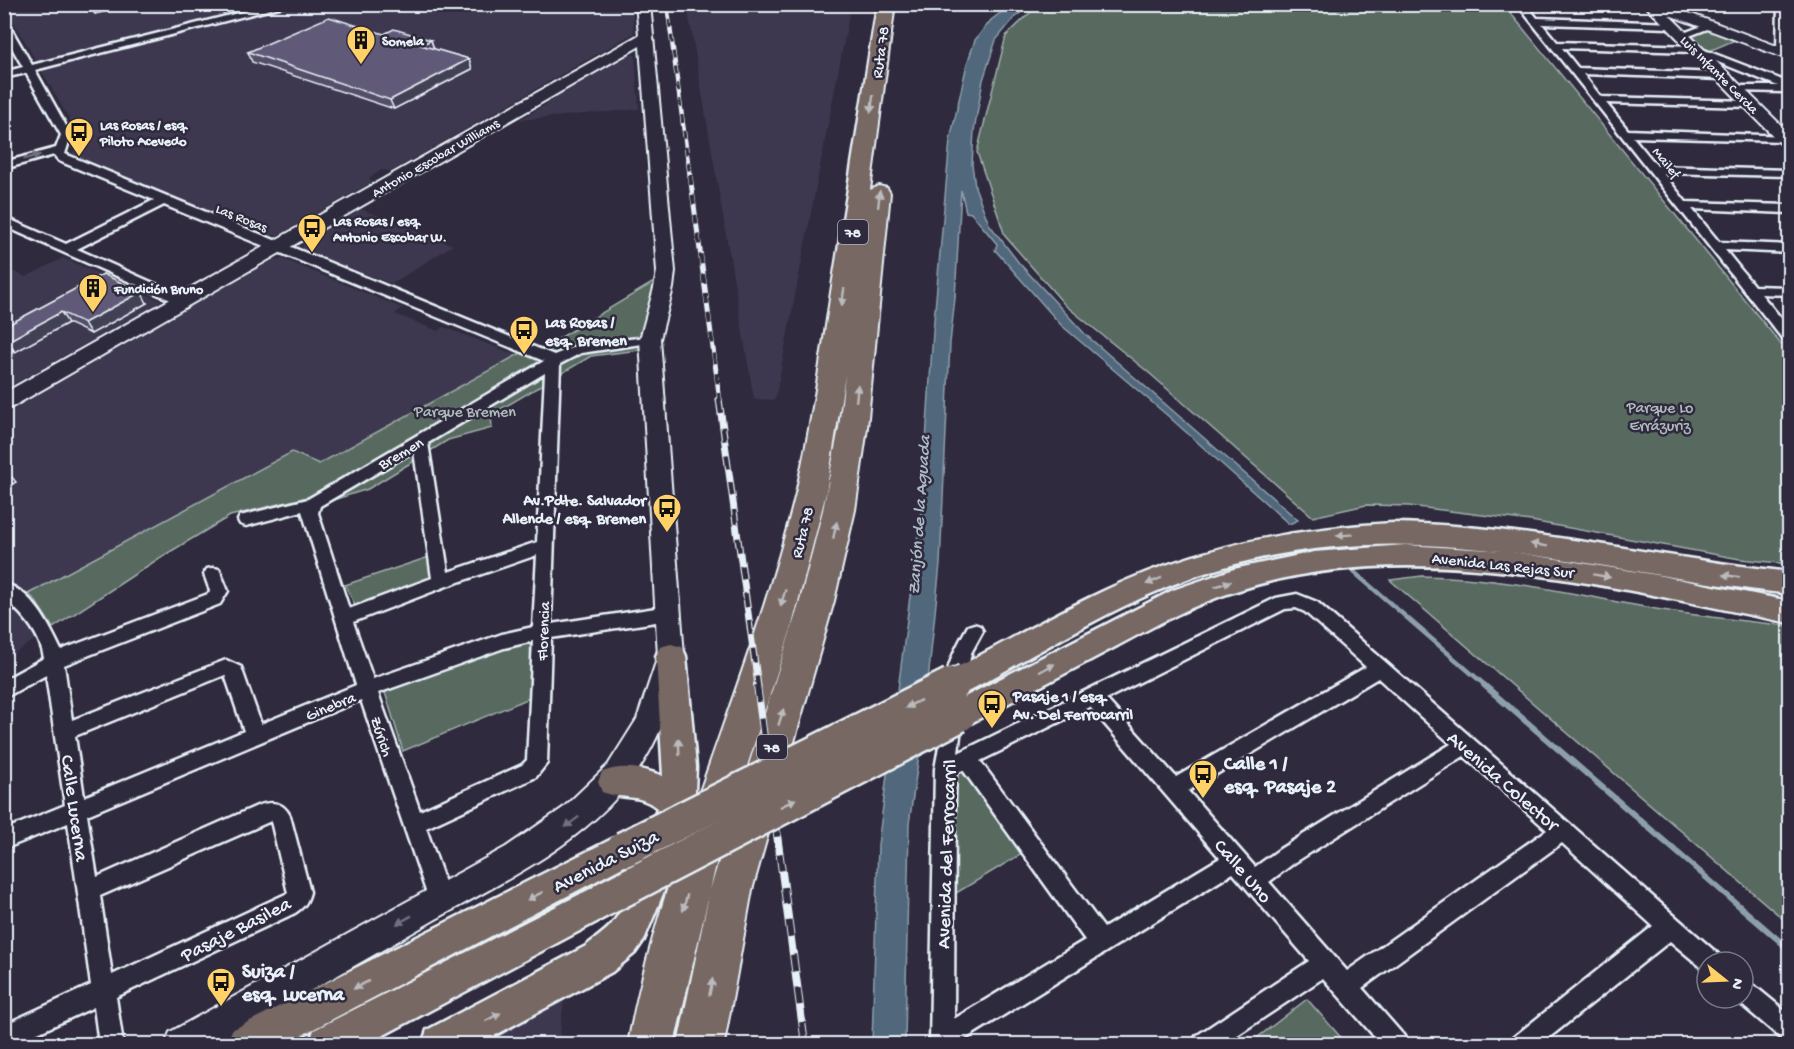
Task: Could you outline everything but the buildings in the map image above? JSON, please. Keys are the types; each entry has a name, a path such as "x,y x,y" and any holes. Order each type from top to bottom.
{"highway":[{"name":"Ruta 78","path":"651,1044 698,856 774,629 811,493 834,360 886,4"},
{"name":"Ruta 78","path":"701,1044 731,890 817,602 839,510 853,428 902,4"}],"main road":[{"path":"441,1044 599,959 622,940 644,903 675,805 680,767 650,339 666,278 643,4"},
{"name":"Luis Infante Cerda","path":"1651,4 1671,13 1681,36 1749,104 1784,135"},
{"path":"1671,13 1785,52"},
{"name":"Antonio Escobar Williams","path":"4,402 646,37"},
{"name":"Avenida Las Rejas Sur","path":"965,678 1114,599 1168,575 1242,552 1291,541 1325,537 1396,533 1478,537 1790,583"},
{"name":"Avenida Las Rejas Sur","path":"958,715 1183,598 1260,573 1314,562 1405,555 1506,561 1657,586 1790,612"},
{"path":"182,1044 561,830 593,804 614,782 649,724 659,701 671,656"},
{"name":"Avenida Suiza","path":"246,1044 624,849 965,678"},
{"name":"Avenida Suiza","path":"328,1044 958,715"},
{"path":"614,782 646,784 663,792 675,805"}],"street":[{"path":"4,75 288,4"},
{"name":"Mailef","path":"1521,4 1790,339"},
{"path":"1783,4 1786,30 1785,52"},
{"path":"1534,21 1671,13"},
{"path":"4,25 66,135 66,141 60,150 4,166"},
{"path":"1681,36 1710,26"},
{"path":"1554,45 1695,49 1790,88"},
{"path":"1575,71 1721,76"},
{"path":"1733,88 1790,88"},
{"path":"1598,100 1749,104"},
{"path":"1624,133 1784,135"},
{"name":"Las Rosas","path":"60,150 59,155 63,159 553,360"},
{"path":"1653,169 1790,174"},
{"path":"67,249 162,201"},
{"path":"1682,205 1790,209"},
{"path":"4,221 182,301"},
{"path":"1715,246 1790,249"},
{"path":"1750,290 1790,291"},
{"name":"Bremen","path":"246,520 314,502 520,383 553,360 574,350 650,339"},
{"name":"Florencia","path":"413,824 529,771 536,766 538,760 553,360"},
{"path":"420,440 441,581"},
{"name":"Zúrich","path":"314,502 310,513 343,619 440,900"},
{"path":"343,619 441,581 546,545"},
{"path":"4,690 54,661 214,599 219,591 213,574"},
{"name":"Calle Lucerna","path":"4,589 31,610 48,640 54,661 111,1044"},
{"name":"Avenida Colector","path":"1092,696 1282,603 1297,601 1311,608 1696,950"},
{"name":"Ginebra","path":"4,840 368,690 502,641 542,632 669,613"},
{"name":"Avenida del Ferrocarril","path":"942,1042 942,830 945,769 962,653 974,631"},
{"path":"65,731 226,667 234,672 255,736"},
{"path":"1174,789 1379,668"},
{"path":"945,769 1092,696"},
{"name":"Calle Uno","path":"1092,696 1396,1044"},
{"path":"1253,881 1287,856 1465,745"},
{"path":"966,758 1101,942"},
{"name":"Pasaje Basilea","path":"4,1037 287,906 297,898 299,892 280,816 273,811 88,891"},
{"path":"1345,986 1562,831"},
{"path":"942,1042 1235,860"},
{"path":"1523,1044 1670,927"},
{"path":"1204,1044 1325,963"},
{"path":"1755,1001 1790,1031"},
{"path":"1783,1044 1790,1039"}],"shaded area":[{"path":"632,4 634,33 392,171 382,170 369,178 372,182 278,235 268,235 69,154 87,143 79,136 4,5"},
{"path":"687,5 851,5 775,400 754,399"},
{"path":"627,54 635,55 639,109 519,120 547,104 556,95"},
{"path":"361,209 453,245 392,284 302,249 303,242"},
{"path":"63,258 162,301 5,389 5,268 26,277"},
{"path":"274,259 283,259 402,308 395,314 438,331 444,327 516,355 319,465 29,595 35,600 53,628 5,659 4,414"},
{"path":"564,998 559,1044 481,1044"}],"green space":[{"name":"Parque Lo Errázuriz","path":"1038,5 1504,5 1789,354 1789,564 1740,559 1531,521 1409,506 1366,505 1313,517 1148,372 1065,305 1005,236 977,152 1006,36"},
{"path":"1706,29 1735,40 1707,52 1686,36"},
{"name":"Parque Bremen","path":"652,283 655,284 639,350 591,356 491,415 492,428 448,440 368,489 330,501 307,497 230,516 158,559 53,628 35,600 28,594 292,452 319,464 530,348 538,351"},
{"path":"432,556 436,580 356,607 345,585"},
{"path":"1422,576 1513,584 1710,617 1789,626 1789,924 1390,580"},
{"path":"530,641 532,697 403,751 384,689"},
{"path":"964,763 1023,853 948,898 951,770"},
{"path":"1307,999 1344,1041 1340,1044 1249,1044"}],"water":[{"path":"1011,5 1031,5 1015,17 996,40 983,80 974,131 972,164 975,187 989,224 1019,263 1085,334 1298,520 1289,524 1168,416 1061,325 995,250 997,244 971,213 966,212 961,190 950,343 940,564 924,720 909,824 905,1044 872,1044 878,845 922,503 933,332 950,140 967,64 975,40 991,20"}],"waterway":[{"path":"1354,572 1486,686"},
{"path":"1484,685 1790,950"}],"railway":[{"path":"667,4 690,177"},
{"path":"690,175 720,401"},
{"path":"719,399 758,686"},
{"path":"757,685 805,1044"}],"place":[{"name":"Somela","path":"361,66"},
{"name":"Las Rosas / esq. Piloto Acevedo","path":"79,158"},
{"name":"Las Rosas / esq. Antonio Escobar W.","path":"312,254"},
{"name":"Fundición Bruno","path":"93,314"},
{"name":"Las Rosas / esq. Bremen","path":"524,356"},
{"name":"Av.Pdte. Salvador Allende / esq. Bremen","path":"667,534"},
{"name":"Pasaje 1 / esq. Av. Del Ferrocarril","path":"992,730"},
{"name":"Calle 1 / esq. Pasaje 2","path":"1203,800"},
{"name":"Suiza / esq. Lucerna","path":"221,1008"}],"water label":[{"name":"Zanjón de la Aguada","path":"918,515"}]}
